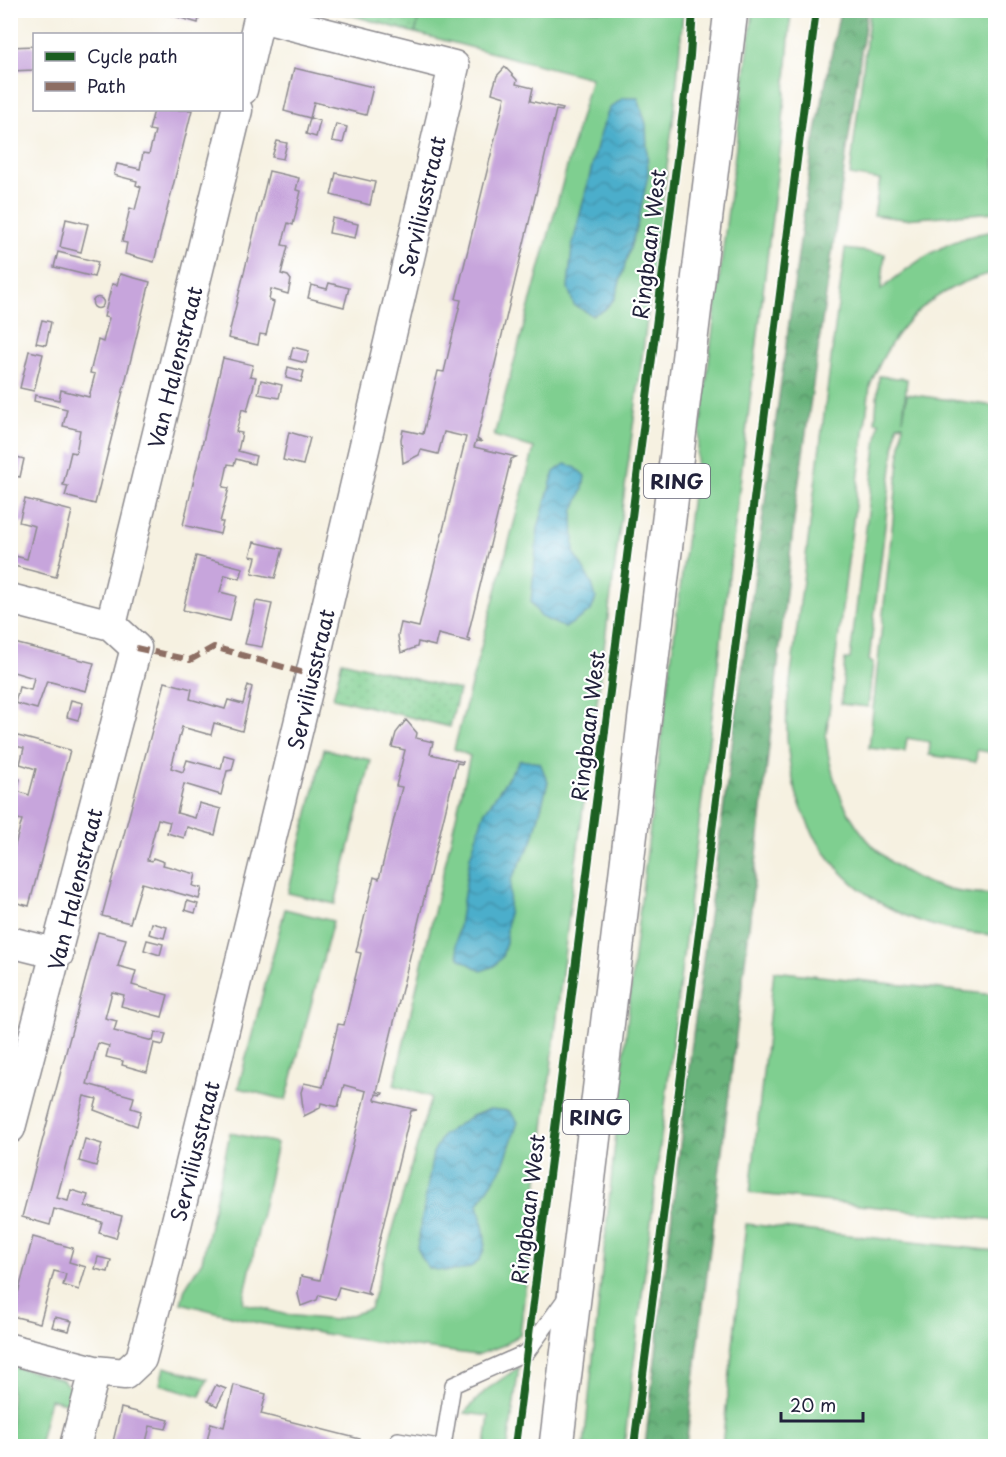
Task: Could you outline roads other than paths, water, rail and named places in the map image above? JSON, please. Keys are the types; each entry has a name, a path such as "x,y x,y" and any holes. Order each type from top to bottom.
{"main road":[{"name":"RING","path":"556,1446 684,430 731,10"}],"street":[{"path":"243,86 260,14"},
{"name":"Serviliusstraat","path":"95,1371 125,1374 141,1359 166,1266 311,675 454,66 260,14"},
{"name":"Van Halenstraat","path":"10,1128 58,954 136,648 111,625 237,111"},
{"path":"10,599 111,625"},
{"path":"10,942 58,954"},
{"path":"10,1349 95,1371 75,1446"}],"lane":[{"path":"443,1446 453,1385 527,1352 576,1283"},
{"path":"397,1446 398,1440 433,1446"}],"water":[{"path":"623,98 638,98 646,124 648,175 638,222 615,298 604,310 592,315 574,305 568,288 572,247 599,138 609,109"},
{"path":"565,464 576,468 585,476 583,489 573,512 574,552 592,584 596,598 591,611 565,628 541,617 531,602 538,528 554,472"},
{"path":"520,760 540,763 548,782 532,842 511,880 506,942 502,957 494,966 481,971 459,958 456,944 470,857 484,813"},
{"path":"490,1109 509,1111 518,1122 503,1166 478,1204 485,1236 483,1252 473,1266 465,1269 447,1271 428,1268 417,1248 433,1153 443,1135 470,1117"}]}
